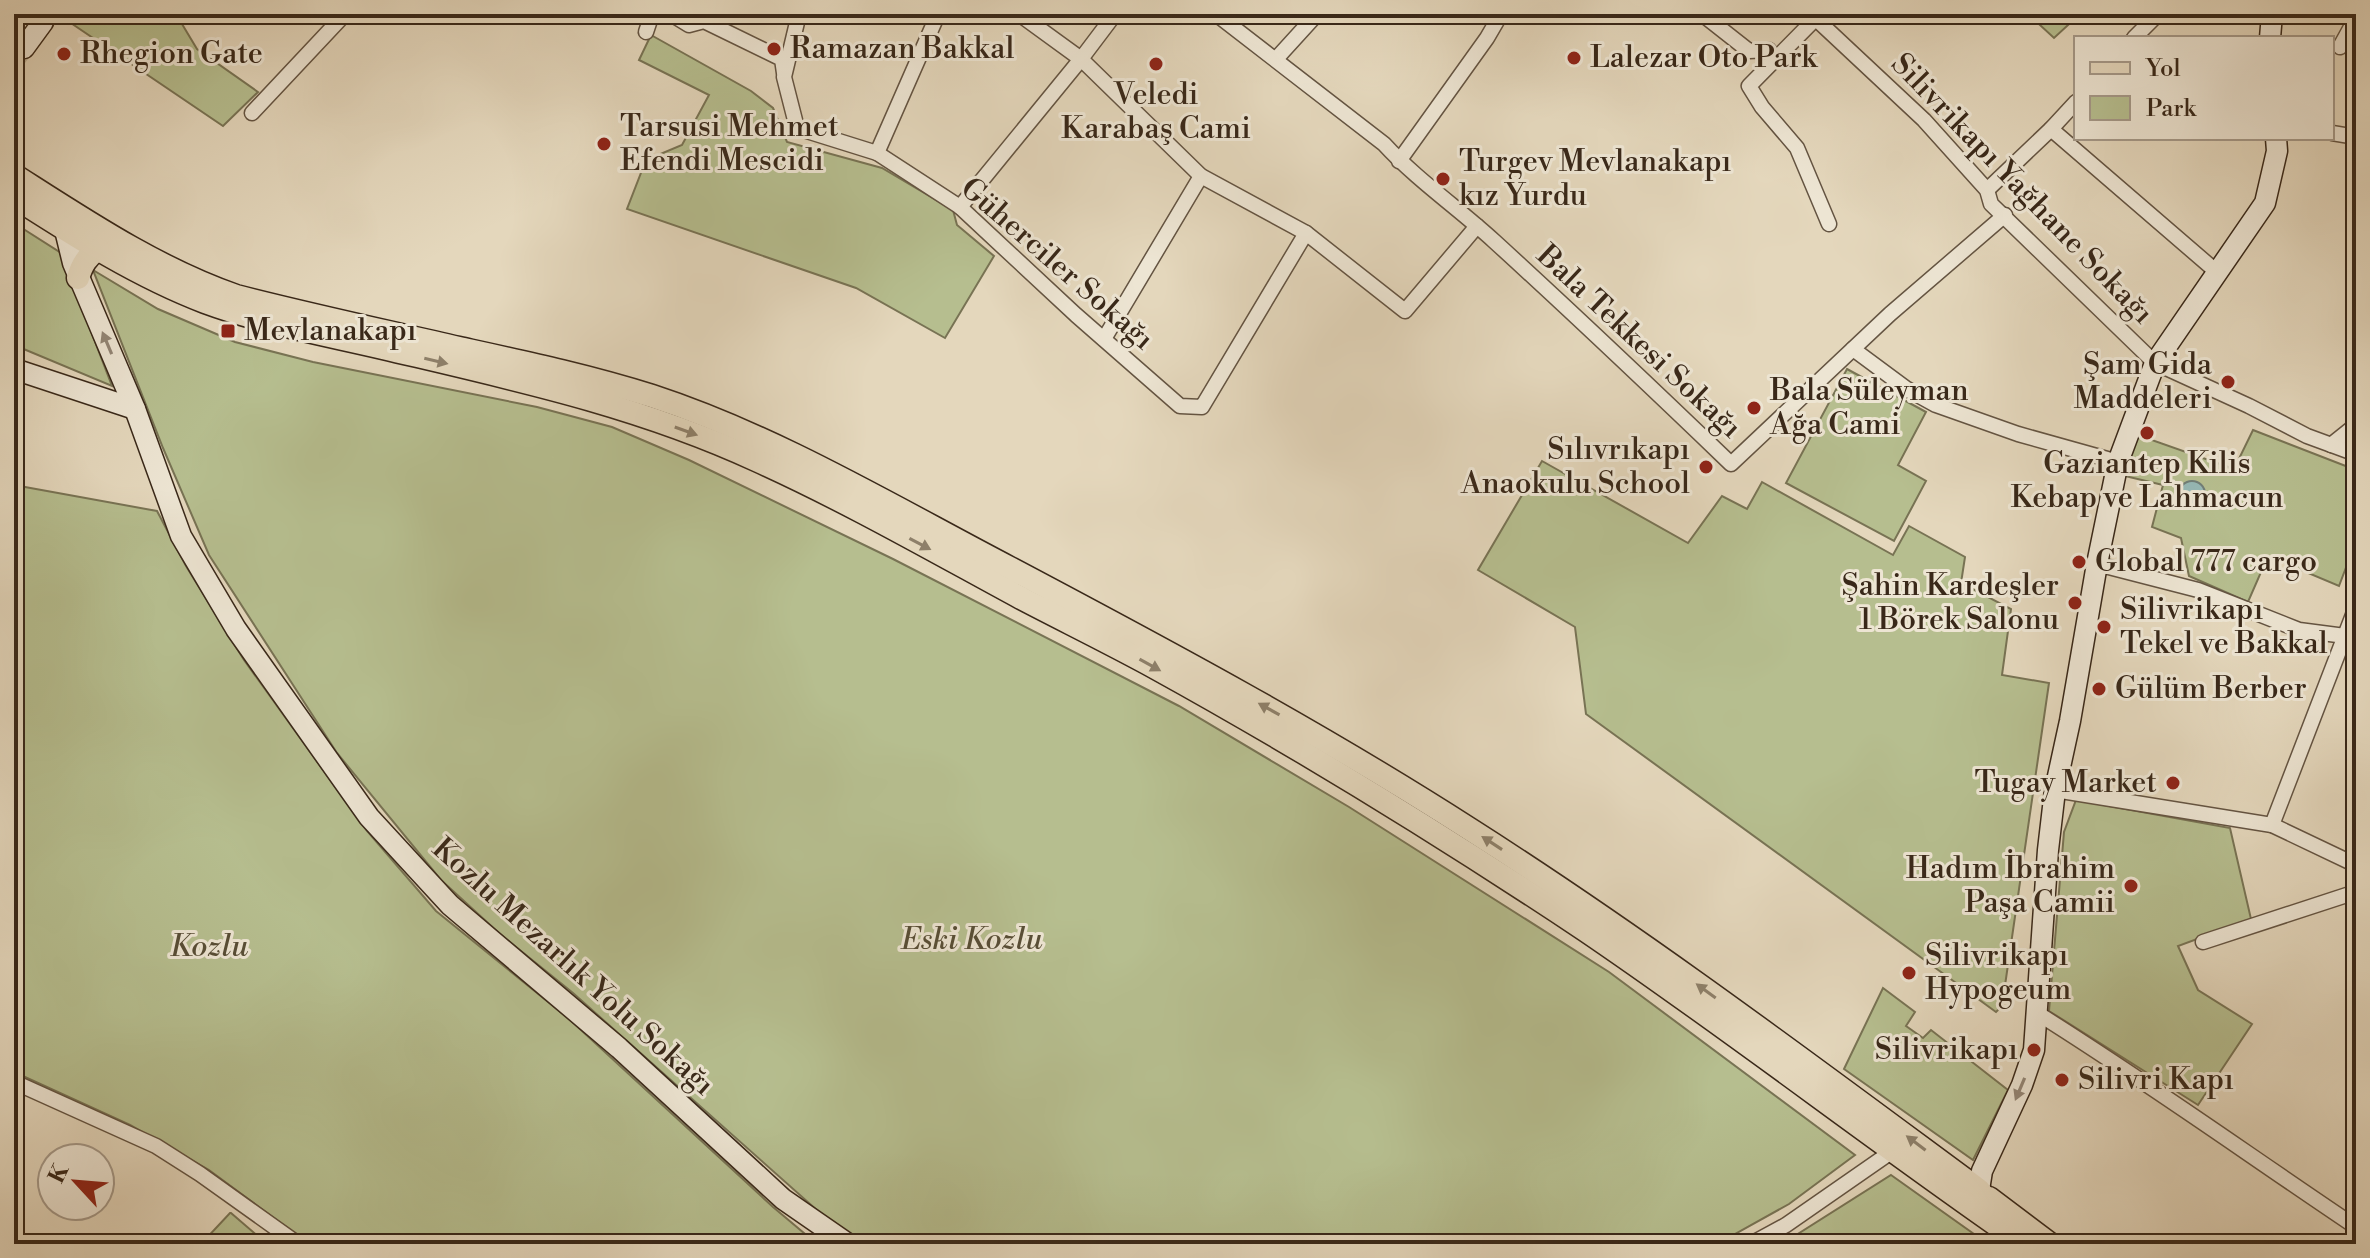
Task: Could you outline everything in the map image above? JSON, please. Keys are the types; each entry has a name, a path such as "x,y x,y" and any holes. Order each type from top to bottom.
{"main road":[{"path":"14,175 98,249 152,279 228,310 618,406 708,439 850,506 1151,665 1332,769 1599,940 2024,1244"},
{"path":"14,197 114,238 198,283 236,296 525,363 651,396 752,436 816,467 1139,637 1342,750 1439,809 1672,967 1987,1218 2050,1244"},
{"path":"78,278 87,258 98,249"}],"street":[{"path":"252,113 345,14"},
{"path":"646,32 652,14"},
{"path":"671,14 689,25 704,21 782,59 784,77"},
{"name":"Güherciler Sokağı","path":"799,14 784,77 797,128 877,153 960,207 1180,406 1202,407 1306,233"},
{"path":"877,153 938,14"},
{"path":"1019,14 1081,59 1201,176 1306,233 1405,311 1477,226"},
{"path":"960,207 1115,14"},
{"name":"Bala Tekkesi Sokağı","path":"1216,14 1384,144 1399,161 1477,226 1617,353 1731,464 1853,349"},
{"path":"1276,59 1317,14"},
{"path":"1399,161 1501,14"},
{"path":"1702,14 1749,51 1769,50"},
{"path":"2136,36 2158,14"},
{"path":"2270,36 2272,14"},
{"path":"1818,17 1749,86 1762,107 1797,148 1829,224"},
{"name":"Silivrikapı Yağhane Sokağı","path":"1818,17 1924,120 1987,190 1991,204 2155,363"},
{"path":"2340,47 2356,18"},
{"path":"24,48 43,22"},
{"path":"1987,190 2074,104"},
{"path":"2051,129 2218,273"},
{"path":"2334,133 2356,137"},
{"path":"1987,1218 1982,1171 2034,1050 2055,790 2118,462 2155,363 2265,203 2277,151 2276,140"},
{"path":"1104,339 1201,176"},
{"path":"2005,215 1853,349 1907,389 1936,405 2018,434 2118,462"},
{"name":"Kozlu Mezarlık Yolu Sokağı","path":"65,219 78,278 135,409 181,536 236,629 369,817 450,905 619,1048 783,1199 848,1244"},
{"path":"2155,363 2307,436 2356,454"},
{"path":"14,369 135,409"},
{"path":"2331,445 2356,425"},
{"path":"2097,564 2198,590 2299,630 2350,639"},
{"path":"2272,825 2350,639 2356,607"},
{"path":"2055,790 2272,825 2356,865"},
{"path":"2203,942 2356,892"},
{"path":"2037,1013 2123,1067 2356,1227"},
{"path":"14,1082 156,1146 298,1244"},
{"path":"1751,1244 1786,1225 1894,1150"}],"green space":[{"path":"64,14 176,14 197,49 258,92 223,126 62,17"},
{"path":"2028,14 2080,14 2054,38"},
{"path":"651,35 751,91 773,108 787,142 882,168 953,210 957,225 994,256 945,338 856,288 627,209 646,160 682,145 709,95 639,60"},
{"path":"14,223 61,253 112,386 14,345"},
{"name":"Eski Kozlu","path":"93,270 158,309 235,342 313,362 537,407 612,427 689,460 893,559 1179,706 1349,807 1609,972 1855,1155 1789,1204 1717,1244 855,1244 441,880 337,753 209,555"},
{"path":"1847,369 1926,412 1898,465 1926,481 1894,541 1786,483"},
{"path":"2253,430 2356,470 2356,541 2339,586 2268,556 2248,602 2189,576 2181,538 2152,527 2163,485 2125,476 2135,434 2234,469"},
{"path":"1542,461 1688,543 1722,496 1747,509 1762,482 1893,555 1909,526 1965,557 1961,583 2011,609 2002,675 2049,683 2002,1006 1996,1012 1586,714 1575,627 1478,570"},
{"name":"Kozlu","path":"14,485 157,511 186,566 244,660 367,831 436,911 568,1018 817,1244 309,1244 209,1170 130,1125 14,1072"},
{"path":"2076,800 2230,828 2251,919 2178,946 2198,990 2252,1024 2198,1105 2049,1011 2064,832"},
{"path":"1883,988 1915,1012 1906,1026 1923,1038 1931,1030 2008,1090 1973,1160 1844,1069"},
{"path":"1891,1175 1981,1239 1981,1244 1782,1244"},
{"path":"231,1213 267,1244 201,1244"}],"water":[{"path":"2192,481 2201,485 2205,494 2201,503 2192,507 2183,503 2179,494 2183,485"}],"tunnel":[{"path":"14,61 24,48"}],"place":[{"name":"Ramazan Bakkal","path":"774,49"},
{"name":"Rhegion Gate","path":"64,54"},
{"name":"Lalezar Oto Park","path":"1574,58"},
{"name":"Veledi Karabaş Cami","path":"1156,64"},
{"name":"Tarsusi Mehmet Efendi Mescidi","path":"604,144"},
{"name":"Turgev Mevlanakapı kız Yurdu","path":"1443,179"},
{"name":"Mevlanakapı","path":"228,331"},
{"name":"Şam Gida Maddeleri","path":"2228,382"},
{"name":"Bala Süleyman Ağa Cami","path":"1754,408"},
{"name":"Gaziantep Kilis Kebap ve Lahmacun","path":"2147,433"},
{"name":"Sılıvrıkapı Anaokulu School","path":"1706,467"},
{"name":"Global 777 cargo","path":"2079,562"},
{"name":"Şahin Kardeşler 1 Börek Salonu","path":"2075,603"},
{"name":"Silivrikapı Tekel ve Bakkal","path":"2104,627"},
{"name":"Gülüm Berber","path":"2099,689"},
{"name":"Tugay Market","path":"2173,783"},
{"name":"Hadım İbrahim Paşa Camii","path":"2131,886"},
{"name":"Silivrikapı Hypogeum","path":"1909,973"},
{"name":"Silivrikapı","path":"2034,1050"},
{"name":"Silivri Kapı","path":"2062,1080"}]}
